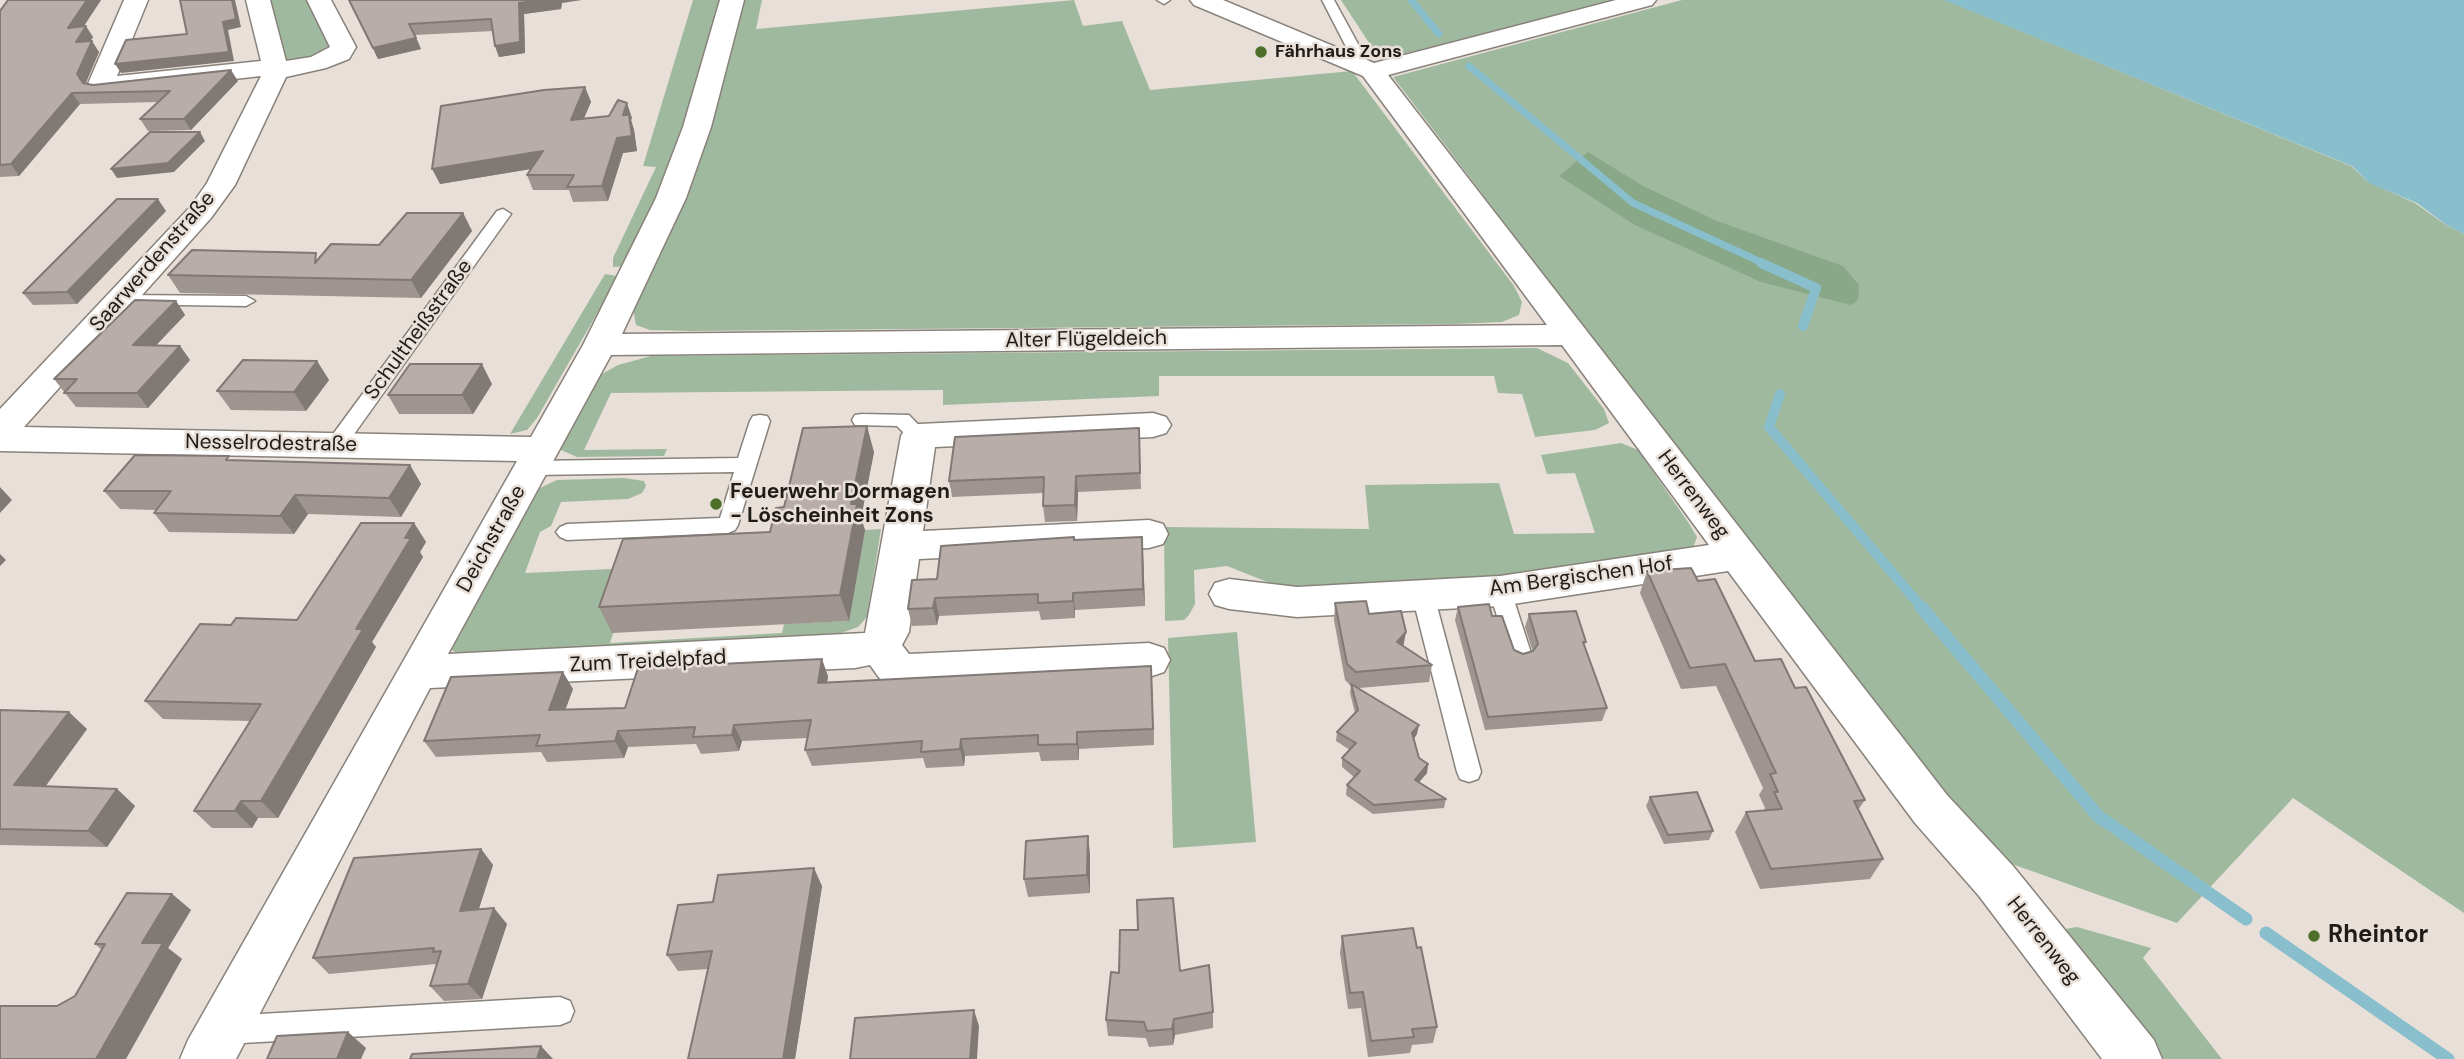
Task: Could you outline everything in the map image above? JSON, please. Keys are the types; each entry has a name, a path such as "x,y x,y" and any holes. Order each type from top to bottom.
{"street":[{"path":"136,0 100,86 317,63 340,54 343,47 330,4"},
{"path":"258,0 276,69"},
{"name":"Deichstraße","path":"215,1045 417,672 600,345 671,198 697,127 732,0"},
{"path":"1202,0 1367,69 1644,0"},
{"name":"Saarwerdenstraße","path":"0,431 201,212 221,185 276,69"},
{"name":"Herrenweg","path":"1367,69 1931,809 1996,881 2135,1059"},
{"name":"Alter Flügeldeich","path":"600,345 1571,335"},
{"path":"1149,660 898,671 879,646 888,632 919,436 1153,425"},
{"name":"Nesselrodestraße","path":"0,439 335,446 538,458"},
{"path":"902,546 1149,534"},
{"name":"Am Bergischen Hof","path":"1229,594 1297,602 1500,591 1738,555"},
{"name":"Zum Treidelpfad","path":"417,672 855,652 879,646"}],"lane":[{"path":"1328,0 1367,69"},
{"name":"Schultheißstraße","path":"335,446 503,214"},
{"path":"121,300 246,301"},
{"path":"862,420 902,420 919,436"},
{"path":"567,532 728,525 761,421"},
{"path":"538,458 746,465"},
{"path":"1500,591 1521,656"},
{"path":"1423,595 1469,772"},
{"path":"215,1045 560,1011"}],"green space":[{"path":"270,0 306,0 332,51 327,55 286,62"},
{"path":"693,0 723,0 677,156 625,266 613,267 613,258 656,167 643,166"},
{"path":"740,0 762,0 756,29 1074,0 1083,26 1122,21 1150,90 1352,71 1514,286 1522,302 1519,315 1502,322 1454,324 690,331 650,330 636,325 633,309"},
{"path":"1341,0 1614,0 1388,58 1377,55"},
{"path":"1682,0 1945,0 2351,166 2368,182 2415,203 2464,234 2464,913 2293,798 2177,923 1998,859 1614,370 1393,77"},
{"path":"1588,152 1643,186 1717,221 1843,266 1859,285 1858,300 1851,305 1761,282 1635,225 1559,176"},
{"path":"605,274 617,276 608,303 603,303 537,418 527,430 510,434"},
{"path":"1537,348 1568,363 1604,409 1609,423 1595,430 1535,437 1522,394 1498,393 1494,376 1159,376 1159,396 943,405 943,390 611,393 584,450 667,449 664,456 577,457 561,450 561,444 595,378 618,365 651,356"},
{"path":"1621,443 1638,450 1688,522 1697,537 1693,548 1556,574 1300,595 1227,566 1194,570 1195,604 1189,615 1184,620 1165,621 1164,527 1369,529 1365,485 1499,483 1514,534 1595,533 1575,473 1547,474 1541,455"},
{"path":"624,478 644,481 646,486 642,493 628,499 561,502 551,526 540,532 525,573 634,568 610,643 782,633 784,624 848,621 865,530 881,529 867,617 858,627 841,633 457,653 450,649 529,499 540,488 557,480"},
{"path":"1237,632 1256,842 1173,848 1168,638"},
{"path":"2077,927 2151,948 2143,958 2222,1059 2155,1059 2054,931"}],"water":[{"path":"1944,0 2464,0 2464,234 2445,224 2417,203 2369,183 2352,166"}],"building":[{"path":"8,0 87,0 68,28 86,26 76,42 92,41 77,74 83,83 93,85 231,70 184,119 140,119 170,91 72,93 11,164 0,165 0,11"},
{"path":"180,0 232,0 236,19 223,22 229,52 115,64 126,40 187,34"},
{"path":"349,0 541,0 519,3 520,42 495,46 491,19 409,24 416,38 373,48"},
{"path":"585,87 571,120 609,116 618,100 627,103 623,115 629,115 632,136 617,138 602,186 567,187 574,175 527,175 543,151 432,169 441,106 544,90"},
{"path":"150,132 200,132 168,163 111,169"},
{"path":"117,199 158,199 67,292 23,293"},
{"path":"407,213 463,213 411,280 168,275 192,250 316,253 315,263 331,244 379,245"},
{"path":"135,300 176,301 133,345 180,346 137,393 64,393 77,379 54,379"},
{"path":"243,360 317,361 294,392 217,391"},
{"path":"410,364 482,364 462,395 388,395"},
{"path":"867,426 851,504 857,504 840,595 599,607 623,539 770,532 776,508 784,507 803,428"},
{"path":"1139,428 1140,473 1076,476 1075,505 1043,506 1044,477 949,481 955,437"},
{"path":"135,455 229,456 226,460 410,465 389,498 295,495 280,516 154,513 171,491 104,491"},
{"path":"361,523 414,523 405,538 411,538 356,629 363,629 261,801 241,801 235,811 194,811 261,704 145,701 200,624 231,625 236,618 297,620"},
{"path":"1074,537 1074,540 1142,537 1143,589 1073,593 1073,601 1038,603 1038,594 935,598 933,608 908,609 912,580 937,579 941,546"},
{"path":"1691,568 1698,581 1715,579 1755,661 1781,659 1795,688 1806,687 1865,800 1854,801 1883,859 1771,869 1746,812 1782,809 1770,774 1776,773 1725,664 1690,668 1647,571"},
{"path":"1366,601 1369,614 1401,611 1406,632 1397,642 1432,665 1356,672 1347,664 1335,603"},
{"path":"1489,604 1492,616 1502,616 1514,650 1523,654 1533,651 1538,644 1529,614 1576,611 1586,642 1583,642 1607,708 1488,717 1458,607"},
{"path":"822,659 818,683 1151,666 1153,729 1077,732 1077,744 1038,745 1038,735 961,739 960,749 921,752 922,741 805,750 811,720 734,725 732,735 693,737 695,727 618,731 615,741 536,746 540,735 424,741 451,677 563,672 549,710 625,708 638,668"},
{"path":"1351,684 1419,725 1412,733 1419,758 1428,764 1415,780 1446,799 1374,805 1347,785 1360,771 1342,758 1356,743 1337,732 1358,710"},
{"path":"0,710 69,712 14,785 117,789 88,831 0,829"},
{"path":"1697,792 1713,831 1668,835 1650,797"},
{"path":"1088,836 1087,875 1024,879 1026,841"},
{"path":"481,849 460,911 494,908 468,984 430,986 441,951 433,952 434,948 313,958 354,858"},
{"path":"814,868 783,1059 688,1059 712,951 667,955 678,905 713,902 718,875"},
{"path":"127,893 172,894 142,943 163,943 96,1059 0,1059 0,1006 57,1006 75,996 105,944 95,944"},
{"path":"1173,898 1180,971 1209,965 1213,1012 1174,1019 1172,1029 1147,1031 1144,1022 1106,1020 1111,972 1119,973 1120,930 1138,930 1137,900"},
{"path":"1413,928 1417,948 1421,947 1437,1027 1412,1029 1414,1037 1371,1041 1363,992 1350,993 1342,936"},
{"path":"974,1010 970,1059 850,1059 855,1018"},
{"path":"348,1032 337,1059 267,1059 277,1036"},
{"path":"541,1046 537,1059 410,1059 412,1054"}],"waterway":[{"path":"1411,0 1439,34"},
{"path":"1469,66 1633,203 1765,264"},
{"path":"1761,263 1816,288 1803,326"},
{"path":"1780,394 1769,427 1923,609"},
{"path":"1921,607 2098,816 2246,919"},
{"path":"2266,933 2448,1059"}],"place":[{"name":"Fährhaus Zons","path":"1261,52"},
{"name":"Feuerwehr Dormagen - Löscheinheit Zons","path":"716,504"},
{"name":"Rheintor","path":"2314,936"}]}
